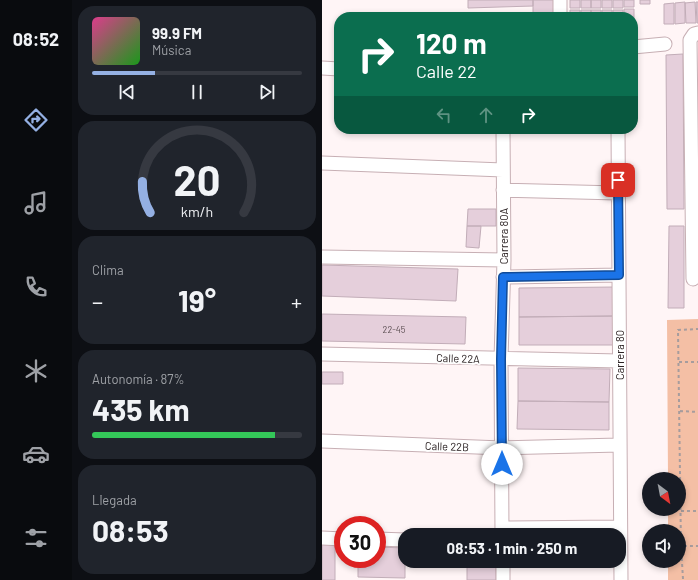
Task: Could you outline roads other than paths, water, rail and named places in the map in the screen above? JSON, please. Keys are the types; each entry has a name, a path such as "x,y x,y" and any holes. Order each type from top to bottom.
{"street":[{"path":"560,0 560,12"},
{"path":"693,280 695,204 695,85 690,40 696,33"},
{"path":"638,47 665,44"},
{"path":"322,68 334,69"},
{"name":"Carrera 80A","path":"502,528 501,359 504,260 503,134"},
{"name":"Carrera 80","path":"618,134 621,580"},
{"path":"322,163 503,170"},
{"path":"504,190 618,193"},
{"path":"322,257 504,260"},
{"path":"503,277 619,275"},
{"name":"Calle 22A","path":"322,354 619,361"},
{"name":"Calle 22B","path":"322,441 502,448 619,445"},
{"path":"590,528 620,527"},
{"path":"322,538 334,539"},
{"path":"386,540 398,540"},
{"path":"503,568 503,580"}]}
